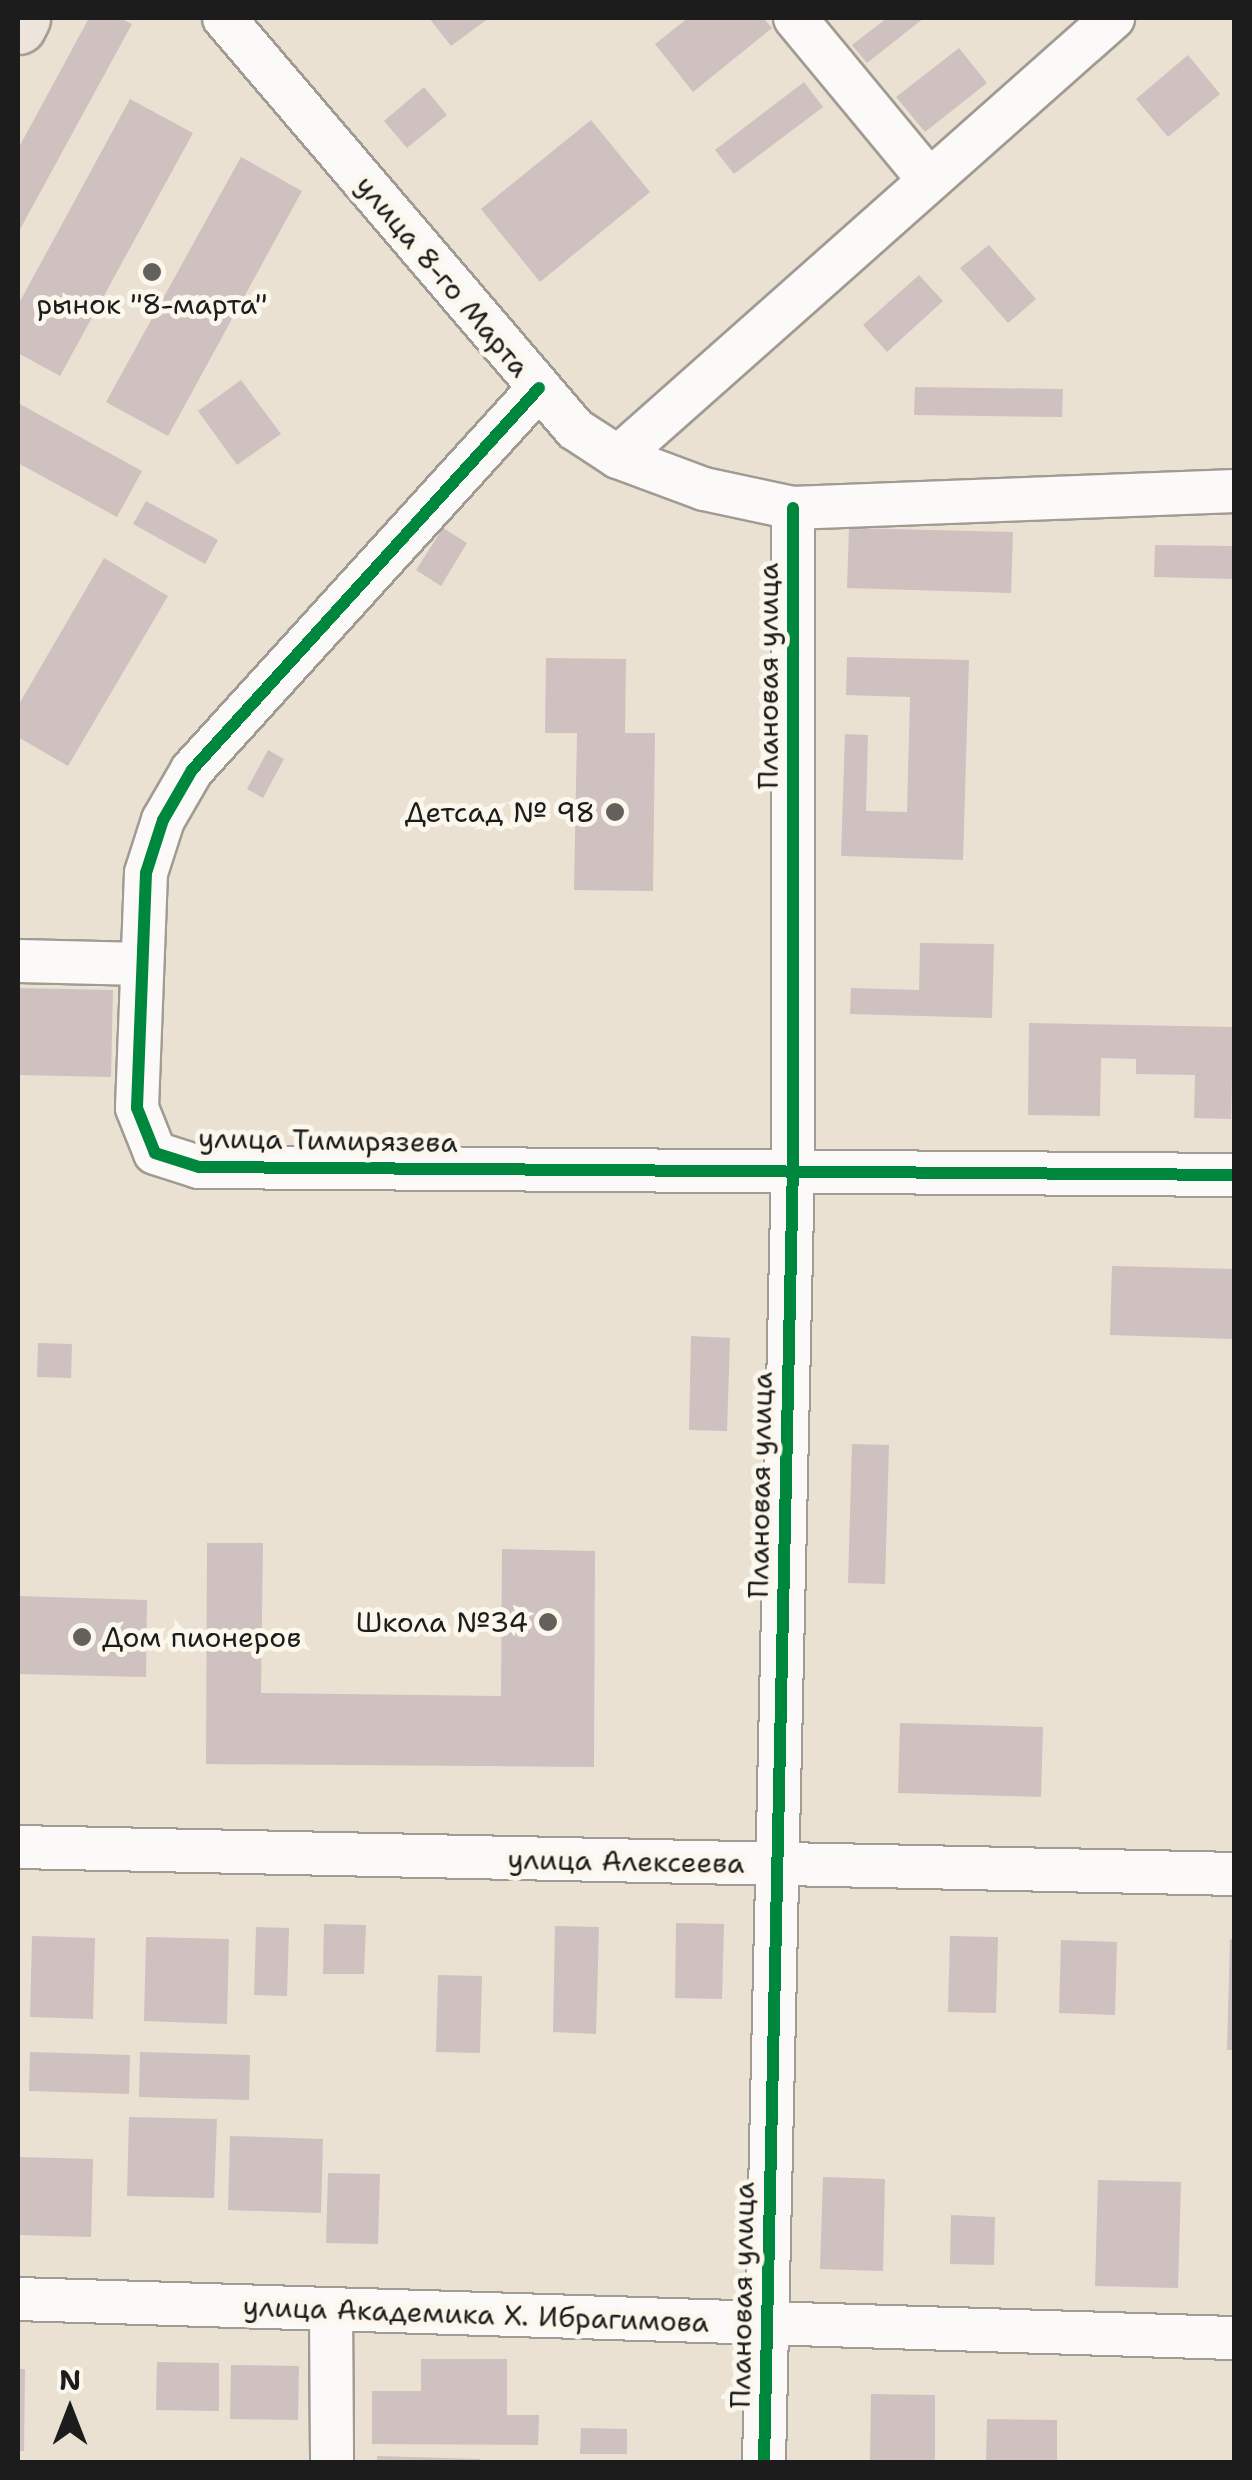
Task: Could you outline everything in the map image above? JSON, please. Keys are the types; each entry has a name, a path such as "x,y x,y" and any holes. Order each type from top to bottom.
{"main road":[{"path":"18,26 22,18"}],"street":[{"name":"улица 8-го Марта","path":"224,18 538,388 575,429 618,457 704,489 793,508 1234,490"},
{"path":"795,18 928,179"},
{"path":"618,457 1113,18"},
{"name":"улица Тимирязева","path":"538,388 192,770 163,820 146,873 137,1108 155,1154 199,1167 1234,1175"},
{"name":"Плановая улица","path":"764,2462 793,1170 793,508"},
{"path":"18,961 142,964"},
{"name":"улица Алексеева","path":"18,1848 1234,1874"},
{"name":"улица Академика Х. Ибрагимова","path":"18,2300 1234,2338"},
{"path":"331,2310 332,2462"}],"building":[{"path":"89,18 120,18 132,24 18,233 18,149"},
{"path":"429,18 489,18 451,46"},
{"path":"688,18 763,18 772,28 693,92 655,44"},
{"path":"887,18 924,18 867,63 852,45"},
{"path":"959,48 987,83 925,132 896,97"},
{"path":"1188,55 1220,94 1168,137 1136,99"},
{"path":"804,82 823,107 734,174 715,150"},
{"path":"424,87 447,115 407,148 384,121"},
{"path":"130,99 193,133 60,376 18,353 18,305"},
{"path":"591,120 650,192 540,282 481,209"},
{"path":"241,157 302,191 168,436 106,402"},
{"path":"989,245 1036,299 1008,323 960,268"},
{"path":"919,275 943,301 887,352 863,325"},
{"path":"241,380 281,434 237,465 198,411"},
{"path":"915,387 1063,389 1062,417 914,415"},
{"path":"18,403 142,471 117,517 18,463"},
{"path":"146,501 218,540 205,564 133,524"},
{"path":"443,528 467,543 441,586 416,570"},
{"path":"849,528 1013,532 1011,593 847,588"},
{"path":"1155,545 1234,546 1234,579 1154,577"},
{"path":"104,558 168,596 68,766 18,737 18,706"},
{"path":"847,657 969,660 963,860 841,856 845,734 868,735 866,811 907,812 910,697 846,695"},
{"name":"Детсад № 98","path":"546,658 626,659 625,733 655,733 653,891 574,890 577,733 545,733"},
{"path":"268,750 284,759 263,798 247,789"},
{"path":"920,943 994,944 992,1018 850,1014 851,988 919,990"},
{"path":"18,988 113,990 111,1077 18,1075"},
{"path":"1029,1023 1233,1027 1231,1119 1194,1118 1195,1075 1136,1074 1136,1059 1101,1058 1100,1116 1028,1115"},
{"path":"1112,1266 1234,1269 1234,1339 1110,1335"},
{"path":"691,1336 730,1338 727,1431 689,1430"},
{"path":"38,1343 72,1344 71,1378 37,1377"},
{"path":"852,1444 889,1445 885,1584 848,1583"},
{"name":"Школа №34","path":"207,1543 263,1543 261,1693 501,1696 502,1549 595,1551 594,1767 206,1764"},
{"name":"Дом пионеров","path":"18,1596 147,1600 146,1677 18,1674"},
{"path":"900,1723 1043,1727 1041,1797 898,1793"},
{"path":"676,1923 724,1924 722,1999 675,1998"},
{"path":"324,1924 366,1925 364,1974 323,1974"},
{"path":"555,1926 599,1927 596,2034 553,2032"},
{"path":"256,1927 289,1928 287,1996 254,1995"},
{"path":"32,1936 95,1938 93,2019 30,2017"},
{"path":"950,1936 998,1937 996,2013 948,2012"},
{"path":"146,1937 229,1939 227,2024 144,2021"},
{"path":"1230,1939 1234,1940 1234,2050 1227,2050"},
{"path":"1061,1940 1117,1942 1115,2015 1059,2013"},
{"path":"438,1975 482,1976 480,2053 436,2052"},
{"path":"30,2052 130,2055 129,2094 29,2091"},
{"path":"140,2052 250,2055 249,2100 139,2097"},
{"path":"129,2117 217,2119 214,2198 127,2196"},
{"path":"230,2136 323,2139 321,2213 228,2210"},
{"path":"18,2157 93,2159 91,2237 18,2235"},
{"path":"328,2173 380,2174 378,2244 326,2243"},
{"path":"823,2177 885,2179 883,2271 820,2269"},
{"path":"1098,2180 1181,2182 1178,2288 1095,2286"},
{"path":"951,2215 995,2217 994,2265 950,2264"},
{"path":"421,2359 507,2359 507,2415 539,2415 538,2445 372,2444 372,2391 421,2391"},
{"path":"157,2362 219,2363 219,2411 156,2410"},
{"path":"231,2365 299,2366 298,2420 230,2419"},
{"path":"18,2369 25,2369 24,2451 18,2451"},
{"path":"871,2394 935,2395 935,2462 870,2462"},
{"path":"987,2419 1057,2420 1057,2462 986,2462"},
{"path":"581,2428 627,2429 627,2454 580,2454"},
{"path":"377,2456 480,2459 480,2462 377,2462"}],"cycle path":[{"path":"539,388 192,770 163,820 146,873 137,1108 155,1153 199,1167 1234,1175"},
{"path":"764,2462 793,1169 793,508"}],"place":[{"name":"рынок \"8-марта\"","path":"152,272"},
{"name":"Детсад № 98","path":"615,812"},
{"name":"Школа №34","path":"548,1622"},
{"name":"Дом пионеров","path":"82,1637"}]}
